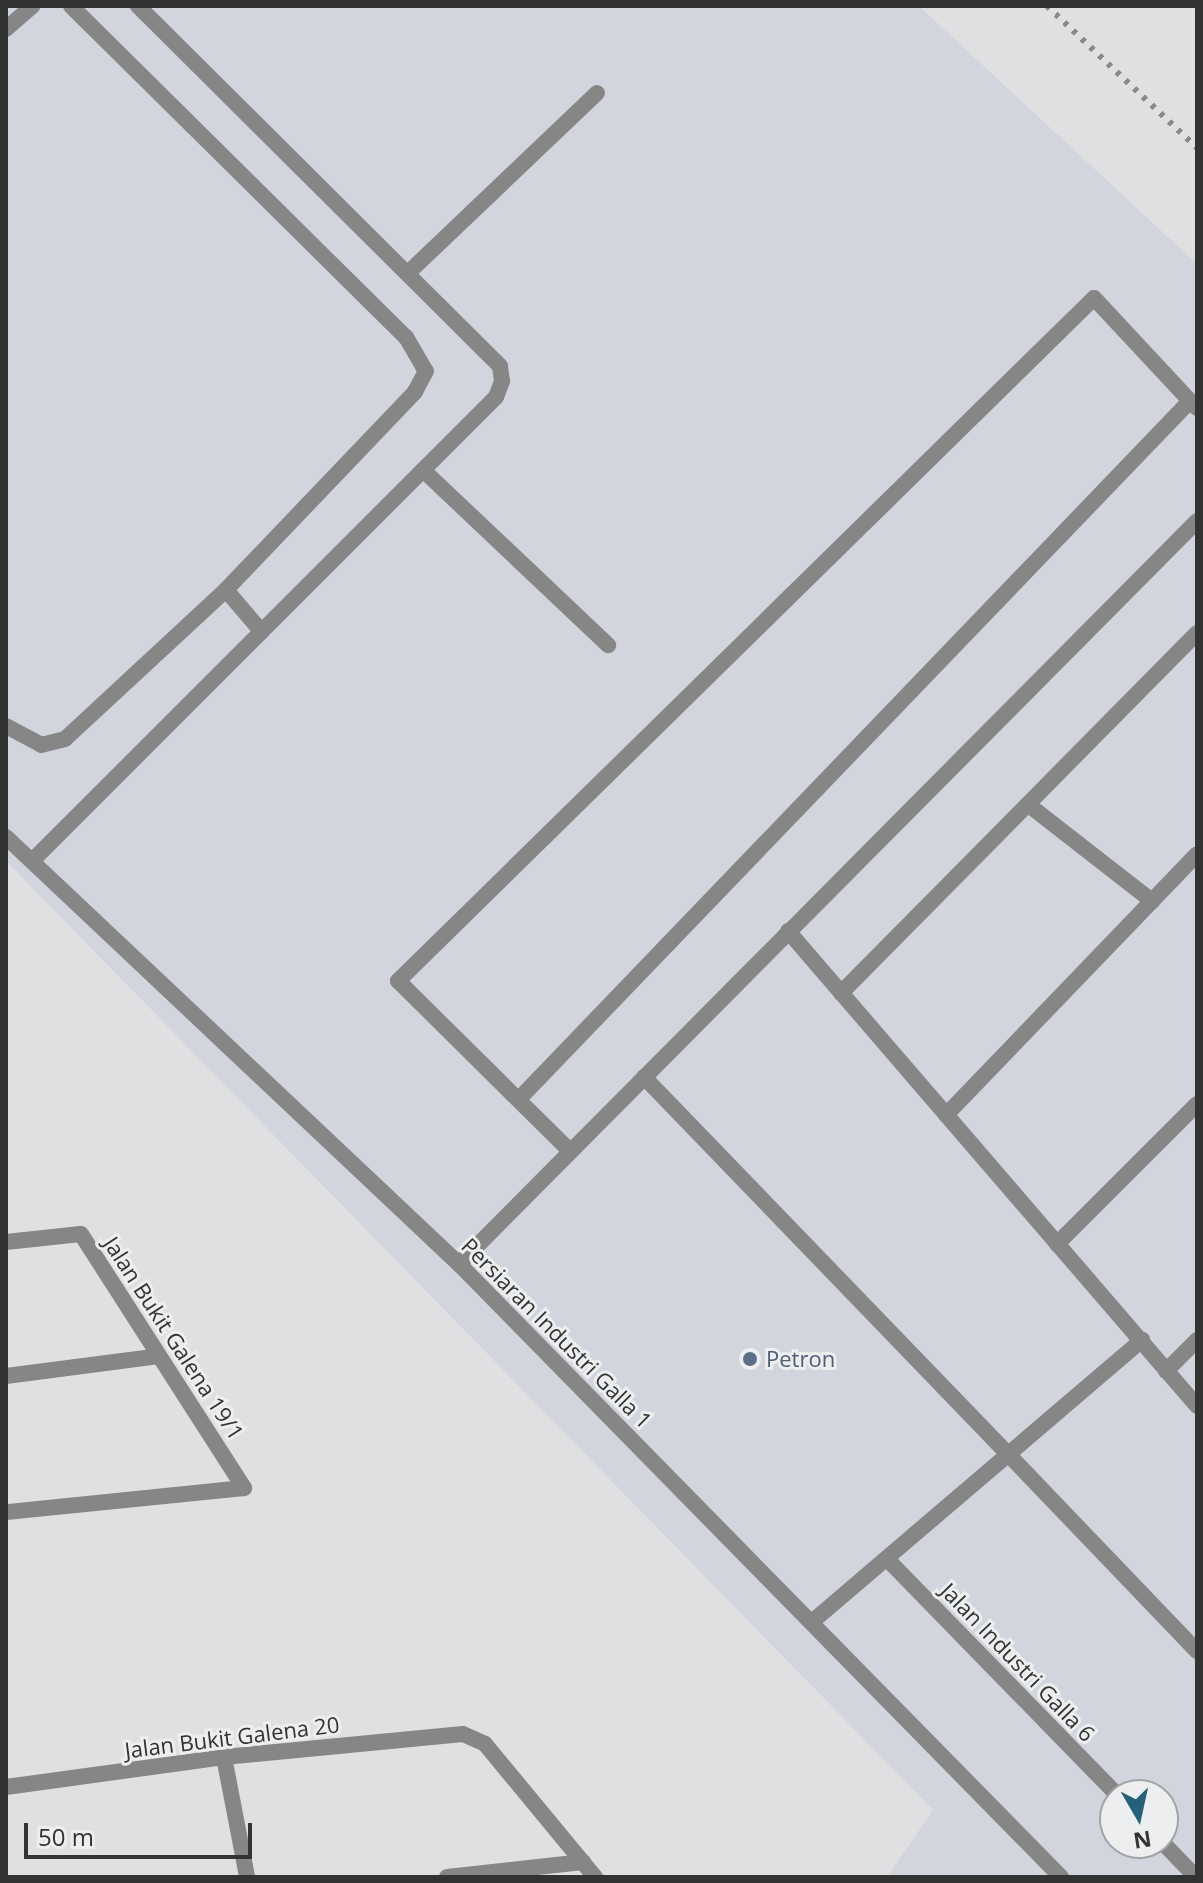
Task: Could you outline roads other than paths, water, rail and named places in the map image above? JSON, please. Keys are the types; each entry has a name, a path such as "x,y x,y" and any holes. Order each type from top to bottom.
{"street":[{"path":"6,29 32,6"},
{"path":"6,726 41,745 65,739 226,590 415,392 426,371 406,337 71,6"},
{"path":"32,861 496,397 502,381 500,366 138,6"},
{"path":"408,273 597,93"},
{"path":"519,1099 1194,404 1094,298 398,981 570,1151"},
{"path":"423,470 608,645"},
{"path":"459,1264 1197,521"},
{"path":"226,590 262,632"},
{"path":"841,993 1030,806 1197,633"},
{"path":"1030,806 1152,901"},
{"name":"Persiaran Industri Galla 1","path":"6,837 459,1264 813,1621 1061,1877"},
{"path":"946,1115 1197,854"},
{"path":"788,931 1197,1406"},
{"path":"644,1077 1197,1651"},
{"path":"1057,1244 1197,1104"},
{"name":"Jalan Bukit Galena 19/1","path":"6,1242 81,1234 244,1488 6,1512"},
{"path":"813,1621 888,1560 1006,1452 1142,1340"},
{"path":"1166,1371 1197,1340"},
{"path":"6,1376 159,1356"},
{"name":"Jalan Industri Galla 6","path":"888,1560 1101,1779"},
{"name":"Jalan Bukit Galena 20","path":"6,1787 224,1757 463,1734 485,1744 583,1862"},
{"path":"224,1757 247,1877"},
{"path":"1179,1859 1196,1877"},
{"path":"447,1877 583,1862 595,1877"}],"railway":[{"path":"1047,6 1197,148"}],"place":[{"name":"Petron","path":"750,1359"}]}
